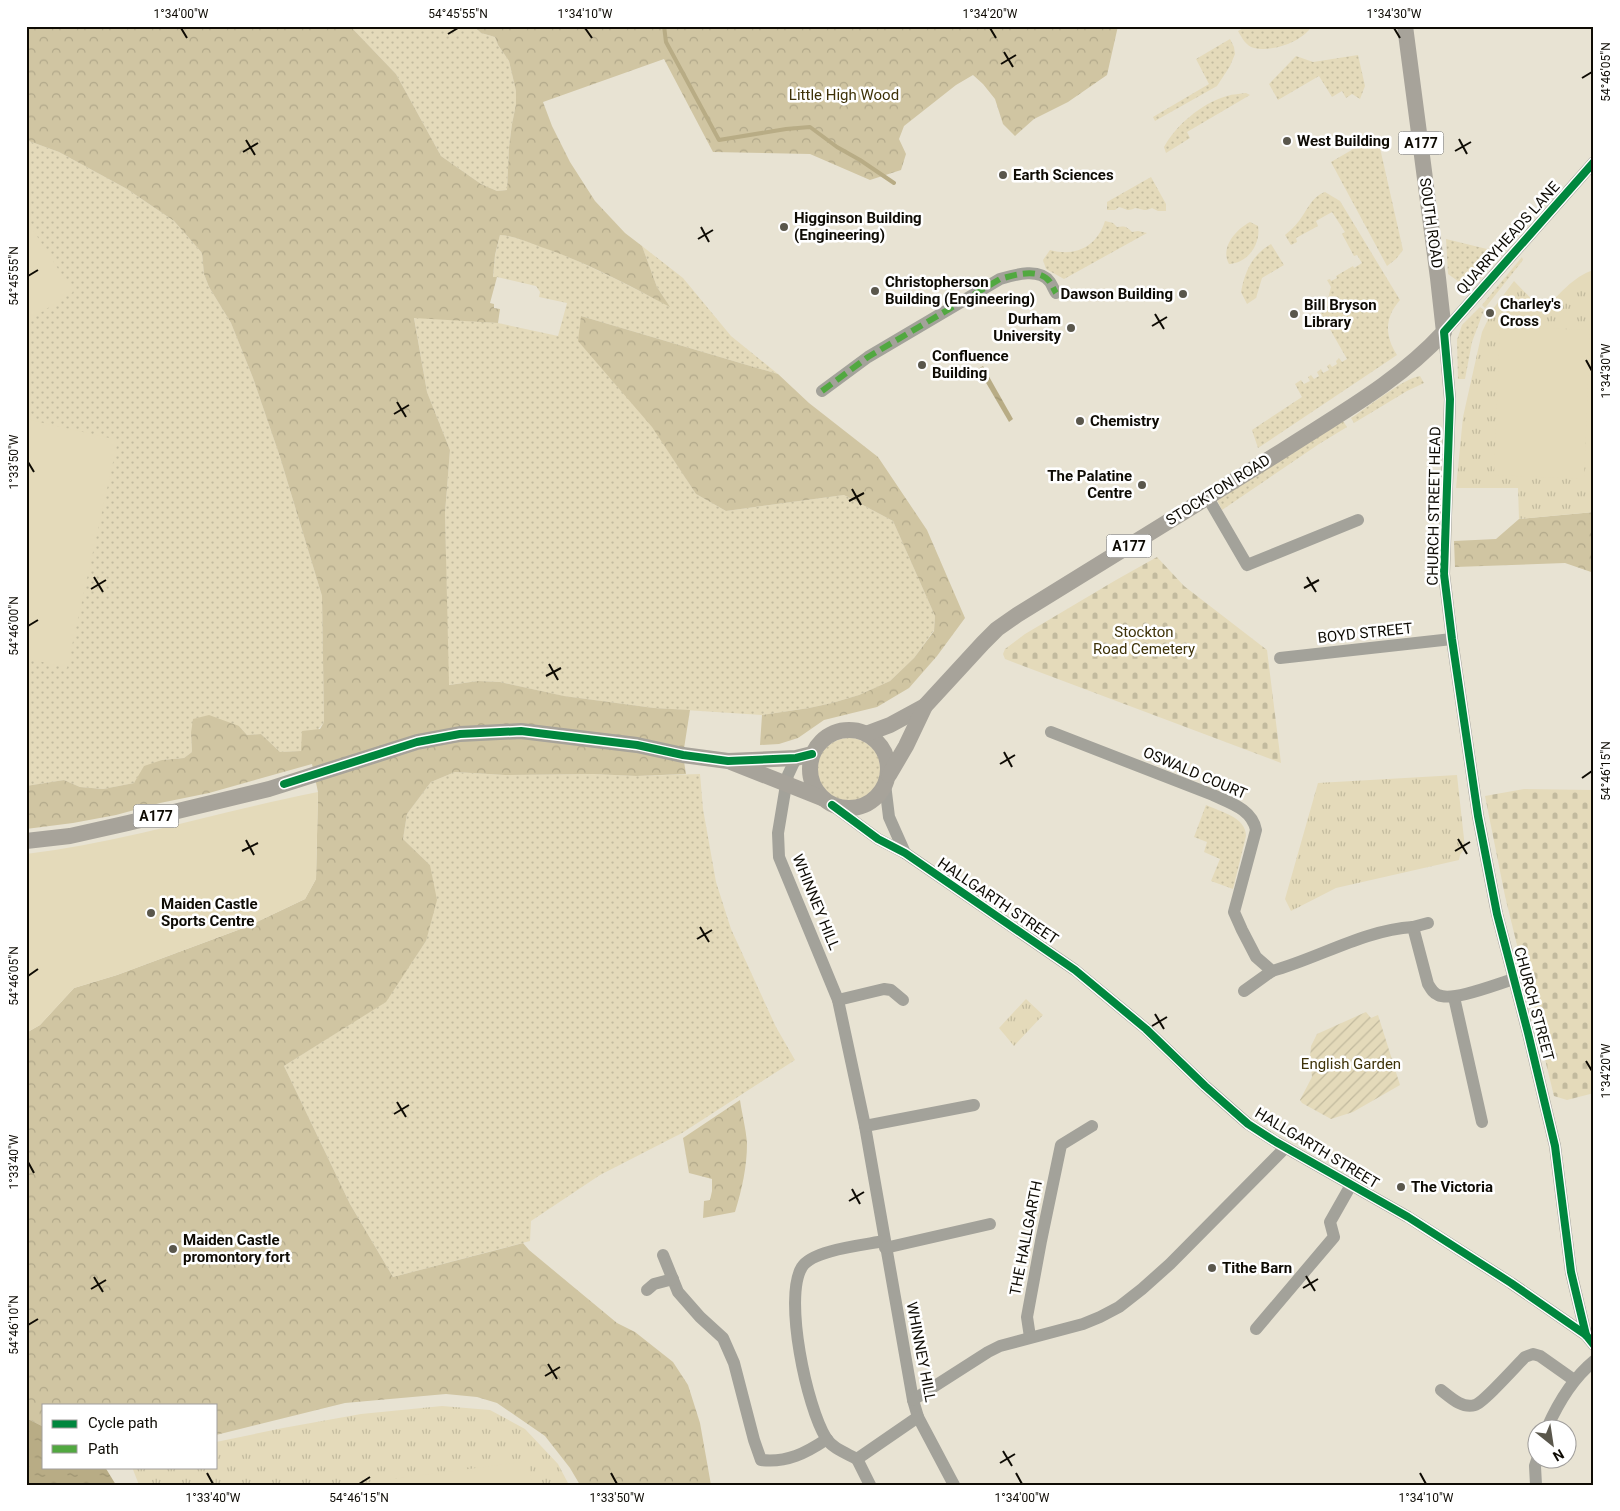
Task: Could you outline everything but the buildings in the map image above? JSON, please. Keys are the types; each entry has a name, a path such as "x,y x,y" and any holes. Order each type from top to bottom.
{"main road":[{"name":"SOUTH ROAD","path":"1405,26 1444,332"},
{"name":"STOCKTON ROAD","path":"887,779 906,746 925,706 983,642 1006,623 1208,498 1378,389 1415,361 1444,332"},
{"name":"STOCKTON ROAD","path":"866,734 890,725 925,706"},
{"name":"A177","path":"26,841 90,832 231,798 284,784 417,742 460,734 522,730 637,745 683,755 728,761 804,756"},
{"path":"854,730 866,734 876,741 883,751 887,762 887,779 880,794 870,802 858,807 845,808 827,802 814,789 810,778 809,766 804,756 829,735 841,731 854,730"},
{"name":"A177","path":"728,761 827,802"}],"street":[{"name":"QUARRYHEADS LANE","path":"1444,332 1594,162"},
{"path":"822,391 868,357 1000,279 1016,274 1042,276 1049,281 1056,293"},
{"name":"CHURCH STREET HEAD","path":"1444,332 1450,399 1444,574 1458,680"},
{"path":"1208,498 1247,565 1358,520"},
{"name":"BOYD STREET","path":"1280,658 1452,639"},
{"name":"CHURCH STREET","path":"1458,680 1478,816 1497,914 1555,1146 1571,1272 1590,1340"},
{"name":"OSWALD COURT","path":"1051,732 1213,795 1250,815 1256,830 1234,912 1256,957 1272,970"},
{"name":"WHINNEY HILL","path":"804,756 788,775 778,833 779,857 838,1000 864,1126 913,1400 918,1417 954,1485"},
{"path":"887,779 889,817 905,853"},
{"name":"HALLGARTH STREET","path":"827,802 878,839 905,853 1075,970 1146,1029 1248,1124 1285,1148 1408,1217 1462,1251 1590,1340"},
{"path":"1244,991 1272,970 1292,965 1326,951 1380,934 1428,923"},
{"path":"1413,927 1428,984 1440,996 1454,997 1514,979"},
{"path":"838,1000 884,989 891,990 904,1000"},
{"path":"1454,997 1482,1122"},
{"path":"864,1126 974,1105"},
{"name":"THE HALLGARTH","path":"1030,1337 1027,1317 1056,1148 1092,1126"},
{"path":"913,1400 1000,1346 1082,1324 1118,1307 1142,1289 1199,1236 1285,1148"},
{"path":"1256,1329 1334,1237 1330,1222 1351,1185"},
{"path":"870,1485 857,1459 838,1449 827,1439 817,1421 797,1345 796,1282 802,1267 810,1258 822,1254 990,1224"},
{"path":"663,1255 678,1292 700,1317 723,1338 734,1363 761,1460 776,1461 807,1452 827,1439"},
{"path":"647,1290 654,1284 673,1279"},
{"path":"1441,1390 1463,1405 1475,1405 1486,1397 1525,1357 1533,1354 1540,1356 1574,1380"},
{"path":"1551,1418 1574,1380 1594,1361"},
{"path":"857,1459 918,1417"},
{"path":"1535,1468 1536,1485"}],"green space":[{"name":"Little High Wood","path":"26,26 350,26 396,74 441,156 481,184 497,191 507,190 509,147 516,104 516,91 509,61 495,37 481,33 474,26 1118,26 1107,75 1068,102 1034,119 1015,136 1003,124 995,99 973,75 956,85 904,126 899,139 906,154 901,170 870,180 810,154 713,152 664,59 543,102 552,126 570,162 595,201 625,233 642,246 657,287 670,307 607,274 558,253 500,235 495,255 493,277 497,277 490,303 494,304 494,308 500,309 498,323 414,318 427,392 450,450 445,513 449,685 478,681 500,682 564,696 654,708 690,710 683,755 686,774 636,776 593,774 505,775 455,772 431,782 407,814 403,839 430,865 437,900 426,941 386,1002 284,1066 350,1204 393,1277 523,1243 617,1323 635,1332 673,1362 688,1385 700,1423 711,1485 580,1485 570,1468 545,1436 497,1403 477,1397 446,1394 345,1403 218,1435 218,1404 42,1404 42,1426 26,1418 26,1033 40,1025 74,988 117,975 246,927 305,899 316,879 318,792 312,764 209,793 160,803 116,815 26,829 26,786 64,780 80,787 103,789 134,783 144,766 162,760 184,758 192,752 191,733 193,719 209,715 239,726 247,735 261,734 280,752 301,751 302,731 320,729 324,722 322,596 280,457 253,378 231,323 209,287 204,274 202,253 174,221 127,189 59,152 26,140"},
{"path":"350,26 474,26 481,33 495,37 509,61 516,91 516,104 509,147 507,190 497,191 481,184 441,156 396,74"},
{"path":"1247,26 1312,26 1294,41 1278,47 1262,49 1246,44 1238,31"},
{"path":"1230,39 1235,54 1230,66 1217,86 1155,121 1153,117 1209,84 1196,59"},
{"path":"1358,55 1365,86 1360,99 1352,94 1346,98 1342,91 1332,97 1319,76 1278,100 1269,84 1296,56 1313,62"},
{"path":"1246,93 1250,95 1187,132 1190,138 1166,153 1164,147 1175,131 1199,109 1229,95"},
{"path":"1374,137 1380,148 1403,250 1387,266 1331,162"},
{"path":"26,140 59,152 127,189 174,221 202,253 204,274 209,287 231,323 253,378 280,457 322,596 324,722 301,751 280,752 261,734 247,735 239,726 191,733 192,752 184,758 162,760 134,783 103,789 80,787 64,780 26,786"},
{"path":"1151,177 1166,204 1166,211 1158,211 1152,208 1129,210 1119,207 1115,210 1107,210 1107,202"},
{"path":"1325,192 1340,201 1400,300 1391,313 1388,326 1390,340 1397,355 1258,448 1252,430 1302,397 1295,384 1301,380 1304,384 1310,381 1308,377 1311,375 1314,379 1319,376 1317,372 1321,369 1323,373 1329,370 1327,366 1330,364 1332,367 1337,364 1336,361 1339,358 1342,362 1347,359 1319,310 1326,306 1331,287 1327,280 1330,279 1331,281 1353,266 1354,268 1362,263 1357,255 1354,256 1342,234 1345,232 1332,212 1316,221 1318,226 1296,238 1297,242 1291,245 1285,235 1299,221 1316,197"},
{"path":"26,219 73,292 26,322"},
{"path":"1105,221 1113,223 1117,227 1125,227 1132,232 1147,233 1064,279 1046,269 1043,260 1050,250 1068,252 1084,248 1097,237"},
{"path":"1250,222 1258,226 1255,246 1242,260 1229,264 1226,252 1230,240 1244,225"},
{"path":"500,235 520,239 573,259 669,306 657,287 642,246 683,278 731,336 778,374 581,316 696,494 726,511 844,495 893,521 935,616 934,630 914,658 890,681 859,695 832,703 762,715 654,708 563,696 500,682 478,681 448,685 445,513 450,450 427,392 414,317 498,323 558,336 567,303 539,297 540,292 536,286 497,277 493,278 495,256"},
{"path":"1446,239 1491,250 1462,284 1448,274"},
{"path":"1271,244 1284,265 1262,278 1256,298 1247,304 1241,292 1247,270 1254,258"},
{"path":"1522,257 1523,260 1485,308 1482,305"},
{"path":"1594,270 1594,512 1519,519 1518,488 1456,488 1463,417 1482,332 1493,309 1514,281 1543,311 1579,277"},
{"path":"1480,307 1484,310 1472,342 1465,379 1458,379 1457,340 1462,325"},
{"path":"581,316 778,374 809,403 878,457 927,530 965,618 937,656 909,688 877,707 824,720 798,738 779,744 760,745 762,715 832,703 859,695 890,681 914,658 934,631 935,616 893,521 844,495 726,511 696,494 652,427 578,341"},
{"path":"1500,327 1590,330 1584,479 1494,475"},
{"path":"1420,376 1424,383 1354,423 1351,418 1395,388"},
{"path":"26,419 118,440 67,668 26,658"},
{"path":"1343,421 1347,427 1222,510 1217,500"},
{"path":"1594,512 1594,573 1565,563 1455,567 1454,541 1496,539 1519,519"},
{"name":"Stockton Road Cemetery","path":"1157,557 1184,586 1267,650 1281,763 1005,659 1003,654 1005,649 1025,634"},
{"path":"849,738 867,744 875,752 881,770 875,788 867,796 849,802 831,796 823,788 817,770 823,752 831,744"},
{"path":"455,772 505,775 593,774 636,776 700,774 703,809 716,882 731,929 776,1027 795,1060 682,1133 600,1175 531,1221 530,1241 393,1277 350,1204 284,1066 385,1002 426,941 430,865 403,839 407,814 431,782"},
{"path":"1457,775 1465,848 1459,860 1336,888 1291,911 1285,899 1318,783"},
{"path":"1524,789 1594,790 1594,1093 1567,1100 1554,1096 1505,896 1485,796"},
{"name":"Maiden Castle Sports Centre","path":"318,792 316,879 305,899 246,927 117,975 74,988 40,1025 26,1033 26,854 100,842"},
{"path":"1206,805 1232,816 1242,824 1245,830 1246,836 1233,889 1211,881 1220,859 1204,852 1207,842 1194,837"},
{"path":"1026,999 1043,1015 1014,1046 999,1028"},
{"name":"English Garden","path":"1366,1012 1371,1018 1378,1015 1400,1085 1353,1112 1331,1119 1302,1103 1300,1100 1312,1077 1311,1046 1317,1034"},
{"path":"740,1100 747,1152 744,1178 735,1212 703,1218 704,1201 710,1200 712,1179 689,1173 683,1138"},
{"path":"442,1406 490,1410 525,1429 558,1464 569,1485 139,1485 132,1468 218,1468 218,1442 361,1414"},
{"path":"529,1461 532,1485 348,1485"}],"water":[{"path":"983,366 1013,419 1009,422 978,369"},
{"path":"26,1418 42,1426 42,1468 106,1468 116,1485 26,1485"}],"waterway":[{"path":"664,26 666,42 719,140 810,127 837,147 894,183"}],"marked path":[{"path":"822,391 868,357 1000,279 1033,273 1045,277 1056,293"}],"cycle path":[{"path":"1586,1335 1571,1272 1555,1146 1497,914 1478,816 1452,639 1444,574 1450,399 1444,332 1594,162"},
{"path":"284,784 417,742 460,734 521,731 637,745 683,755 728,761 796,758 812,754"},
{"path":"832,805 878,839 905,853 1075,970 1146,1029 1248,1124 1408,1217 1511,1283 1586,1335 1594,1345"}],"place":[{"name":"West Building","path":"1287,141"},
{"name":"Earth Sciences","path":"1003,175"},
{"name":"Higginson Building (Engineering)","path":"784,227"},
{"name":"Christopherson Building (Engineering)","path":"875,291"},
{"name":"Dawson Building","path":"1183,294"},
{"name":"Charley's Cross","path":"1490,313"},
{"name":"Bill Bryson Library","path":"1294,314"},
{"name":"Durham University","path":"1071,328"},
{"name":"Confluence Building","path":"922,365"},
{"name":"Chemistry","path":"1080,421"},
{"name":"The Palatine Centre","path":"1142,485"},
{"name":"Maiden Castle Sports Centre","path":"151,913"},
{"name":"The Victoria","path":"1401,1187"},
{"name":"Maiden Castle promontory fort","path":"173,1249"},
{"name":"Tithe Barn","path":"1212,1268"}]}
